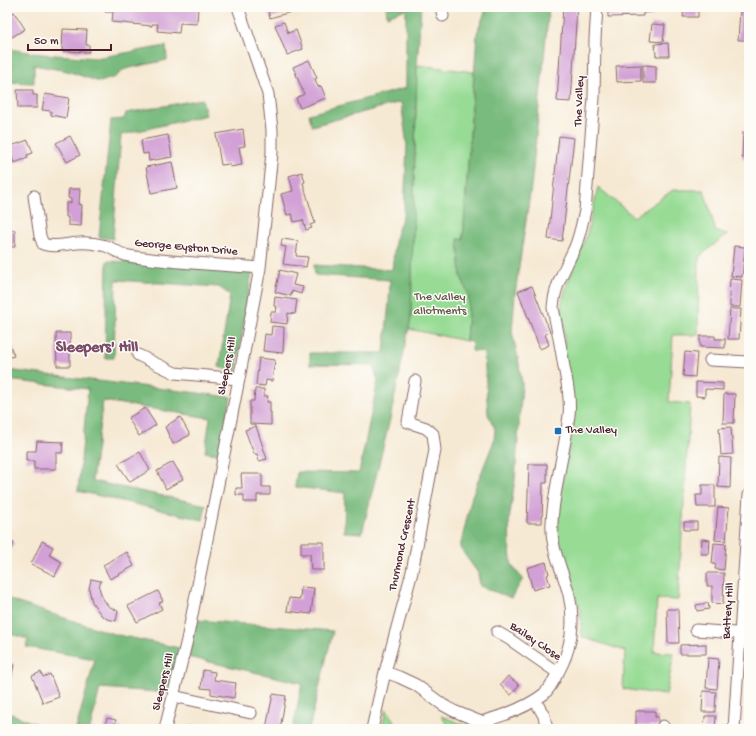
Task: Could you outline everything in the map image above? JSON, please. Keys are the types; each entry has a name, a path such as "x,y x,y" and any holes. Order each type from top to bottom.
{"street":[{"name":"Sleepers Hill","path":"165,729 184,656 197,595 260,268 272,153 272,130 268,94 238,7"},
{"name":"The Valley","path":"385,672 416,685 448,708 480,726 519,709 544,693 568,655 572,633 572,618 569,594 552,538 552,522 556,481 570,414 568,388 553,308 557,286 576,245 585,211 594,98 597,7"},
{"name":"George Eyston Drive","path":"34,196 40,236 43,244 50,246 68,245 79,242 90,243 106,246 125,256 145,259 260,268"},
{"path":"138,355 175,373 239,379"},
{"path":"710,360 749,362"},
{"name":"Thurmond Crescent","path":"372,729 385,672 412,572 435,450 433,434 426,428 408,422 415,381"},
{"name":"Battery Hill","path":"734,729 745,633 749,495"},
{"path":"696,630 745,633"},
{"name":"Bailey Close","path":"497,632 558,673"},
{"path":"173,696 251,713"},
{"path":"535,700 544,716 547,729"}],"green space":[{"path":"386,7 421,7 417,65 411,318 390,419 362,533 344,532 345,493 295,487 297,472 359,473 378,380 373,365 310,364 310,353 384,353 390,280 315,275 314,265 392,270 396,235 404,213 407,145 401,102 312,126 309,114 406,88 406,9 387,16"},
{"path":"487,7 549,7 531,187 515,294 512,332 522,384 515,479 509,521 510,551 512,566 523,579 511,598 480,586 478,573 460,548 472,496 494,441 495,429 488,414 484,352 472,351 472,342 466,341 469,296 461,276 458,239 463,239 477,33"},
{"path":"166,46 167,60 125,69 115,77 100,82 67,71 34,65 34,83 7,82 7,58 9,49 41,54 96,58"},
{"name":"The Valley allotments","path":"417,65 474,72 463,239 459,239 461,276 469,296 466,341 409,329 411,318"},
{"path":"202,99 206,115 121,135 113,239 99,237 111,120 124,119 126,113"},
{"path":"598,187 634,217 673,190 704,190 716,232 727,234 699,257 698,335 673,335 669,402 690,404 678,600 657,599 654,652 674,653 666,695 623,689 625,651 582,637 580,611 564,563 557,534 564,469 568,451 564,334 561,306 566,287 587,234"},
{"path":"107,261 252,272 236,372 219,367 230,295 219,287 116,280 114,358 105,358"},
{"path":"7,370 231,397 219,454 205,452 210,418 103,401 92,481 206,505 203,520 78,491 88,389 7,380"},
{"path":"7,598 18,603 114,634 179,648 181,650 171,693 100,688 90,729 76,729 95,659 26,647 28,639 7,633"},
{"path":"196,620 333,631 309,729 293,729 302,683 188,657"},
{"path":"386,709 399,729 382,729"},
{"path":"7,712 48,729 7,729"},
{"path":"441,716 467,726 469,729 450,729"}],"building":[{"path":"106,7 198,7 197,24 180,23 179,33 157,31 158,24 152,24 152,26 112,22 113,12 105,12"},
{"path":"275,7 308,7 270,18 268,11 275,9"},
{"path":"563,7 577,7 571,102 557,101"},
{"path":"608,7 654,7 654,12 643,13 643,16 608,17"},
{"path":"684,7 698,7 698,17 683,17"},
{"path":"740,11 749,11 748,40 738,40"},
{"path":"14,12 25,29 7,40 7,16"},
{"path":"284,22 288,33 296,30 303,49 287,55 275,25"},
{"path":"652,24 665,25 663,42 650,41"},
{"path":"63,29 87,30 86,45 89,45 89,52 62,51"},
{"path":"668,43 669,56 656,56 655,44"},
{"path":"747,44 749,44 749,57 746,56"},
{"path":"309,60 317,78 315,79 318,87 321,86 326,98 300,108 296,98 304,94 293,67"},
{"path":"641,65 641,81 617,82 616,66"},
{"path":"643,65 656,66 656,83 643,83"},
{"path":"17,90 33,90 33,95 37,95 37,108 18,108"},
{"path":"45,94 69,98 66,118 51,115 51,111 42,110"},
{"path":"243,129 245,146 239,147 242,165 230,167 230,164 221,165 216,134"},
{"path":"743,132 749,133 749,158 742,158"},
{"path":"168,135 172,157 149,161 148,153 143,154 141,140"},
{"path":"70,136 80,155 67,162 56,143"},
{"path":"559,136 574,138 562,241 548,239"},
{"path":"28,140 33,153 27,155 28,158 14,163 7,146 13,143 14,145"},
{"path":"172,162 177,188 151,193 146,167"},
{"path":"302,172 305,182 303,183 315,223 310,225 312,228 306,230 303,220 294,222 292,214 287,215 281,194 293,191 289,176"},
{"path":"69,189 80,189 79,204 82,205 81,226 68,225 68,217 66,217 66,203 71,203 71,199 68,198"},
{"path":"8,194 9,211 7,211"},
{"path":"7,230 15,230 15,247 10,247 10,251 7,251"},
{"path":"282,239 298,241 296,256 308,257 306,267 283,264 286,247 281,246"},
{"path":"734,246 745,247 742,277 731,276"},
{"path":"280,270 296,274 293,285 303,287 301,294 292,291 291,296 275,292"},
{"path":"730,279 742,280 740,307 730,307"},
{"path":"532,286 550,332 545,334 549,345 540,349 518,291"},
{"path":"275,297 297,300 295,314 288,313 287,324 270,322 271,312 276,312 277,307 274,306"},
{"path":"730,309 741,309 739,339 728,339"},
{"path":"272,326 284,327 283,353 263,351 265,334 271,335"},
{"path":"56,333 70,333 70,366 57,366"},
{"path":"700,336 715,336 715,339 725,339 725,348 700,347"},
{"path":"7,337 14,356 7,358"},
{"path":"685,352 697,353 695,377 683,376"},
{"path":"259,358 275,360 272,381 266,380 265,386 256,385"},
{"path":"696,382 723,383 723,390 705,389 705,397 696,396"},
{"path":"255,389 264,389 264,396 268,396 267,402 270,402 271,425 250,424 250,401 254,401"},
{"path":"724,394 735,394 734,423 723,423"},
{"path":"145,408 156,425 139,436 128,418"},
{"path":"180,417 190,435 173,444 165,427"},
{"path":"256,426 267,459 259,461 257,454 254,454 245,430"},
{"path":"731,427 733,454 721,455 719,428"},
{"path":"37,441 63,442 62,453 56,453 56,469 34,469 34,461 26,461 26,451 36,451"},
{"path":"140,452 150,470 130,482 118,464"},
{"path":"719,457 731,458 730,488 718,487"},
{"path":"173,462 183,479 166,489 157,471"},
{"path":"529,464 547,464 547,483 543,483 542,523 527,523"},
{"path":"241,474 262,474 262,487 270,487 270,495 257,495 257,502 244,502 244,495 236,495 236,488 242,488"},
{"path":"702,485 715,485 715,507 697,507 696,495 702,495"},
{"path":"718,507 729,508 726,541 715,540"},
{"path":"684,522 697,522 697,530 684,530"},
{"path":"7,539 14,543 7,557"},
{"path":"702,539 710,540 709,554 701,554"},
{"path":"42,541 53,547 49,555 62,562 55,576 31,564"},
{"path":"301,542 324,542 324,570 311,570 310,554 301,554"},
{"path":"714,543 726,544 724,570 715,569 716,564 712,564"},
{"path":"127,552 134,566 110,579 103,565"},
{"path":"546,562 549,574 547,575 550,585 533,590 527,568"},
{"path":"707,573 724,573 723,604 712,603 712,586 707,586"},
{"path":"91,579 101,581 99,587 102,597 108,606 118,611 116,621 107,619 101,615 92,602 89,589"},
{"path":"301,587 314,588 311,614 287,611 289,598 300,599"},
{"path":"158,591 163,601 159,603 162,609 137,622 128,606"},
{"path":"708,603 709,609 697,611 696,605"},
{"path":"667,609 678,609 679,643 668,643"},
{"path":"706,644 706,654 680,654 680,645"},
{"path":"708,658 719,659 717,689 706,688"},
{"path":"7,663 14,664 10,685 7,685"},
{"path":"203,670 215,672 214,680 236,683 234,698 211,694 211,689 201,688"},
{"path":"41,672 43,677 50,674 59,697 43,703 32,676"},
{"path":"508,676 519,685 511,695 500,685"},
{"path":"703,691 716,692 715,712 702,712"},
{"path":"273,694 286,696 280,729 266,728"},
{"path":"636,711 655,711 655,717 658,717 658,726 636,726"},
{"path":"705,716 716,716 715,729 704,729"},
{"path":"107,718 116,720 114,726 126,729 104,729"},
{"path":"189,726 201,728 201,729 188,729"}],"place":[{"name":"The Valley","path":"558,431"}],"district":[{"name":"Sleepers' Hill","path":"97,348"}]}
